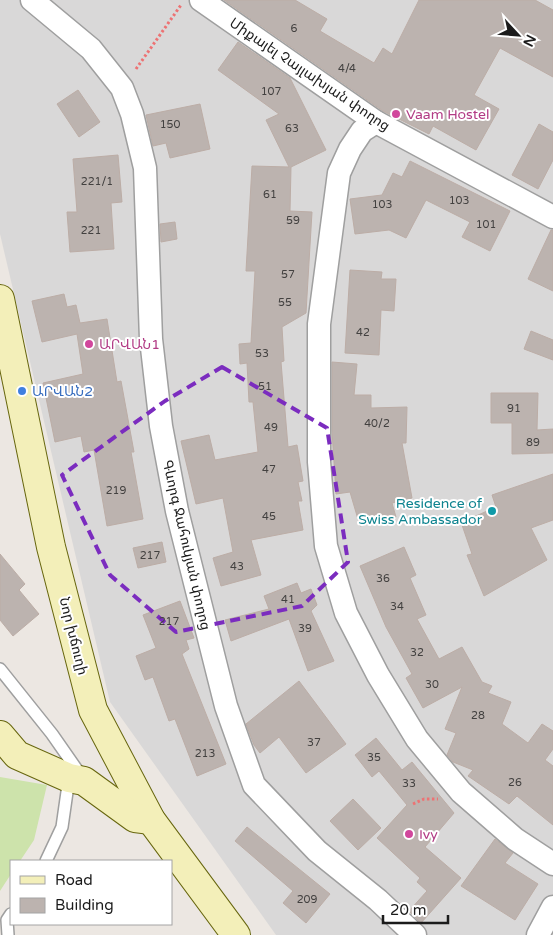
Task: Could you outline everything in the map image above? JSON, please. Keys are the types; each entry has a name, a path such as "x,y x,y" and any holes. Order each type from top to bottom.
{"main road":[{"name":"Նոր խճուղի","path":"0,299 51,547 92,710 151,820 236,935"},
{"path":"0,735 17,755 77,779 135,818 151,820"}],"street":[{"name":"Գևորգ Ջահուկյան փողոց","path":"32,0 90,49 122,88 132,114 145,168 151,339 161,426 177,511 226,706 254,785 317,851 378,900 415,935"},
{"name":"Միքայել Չայլախյան փողոց","path":"201,0 376,122 553,217"},
{"path":"376,122 362,131 350,148 340,173 319,324 319,462 326,546 346,613 378,675 417,739 461,792 514,838 553,864"},
{"path":"538,935 553,907"}],"lane":[{"path":"0,669 52,734 77,779 62,826 46,860"},
{"path":"8,935 7,920 10,916"}],"path":[{"path":"122,88 184,0"},
{"path":"431,800 433,792"},
{"path":"413,804 424,799"}],"highlighted area":[{"path":"222,367 327,428 348,562 302,606 176,632 110,575 62,475 165,401"}],"shaded area":[{"path":"0,0 553,0 553,935 276,935 110,702 0,234"}],"green space":[{"path":"0,777 47,785 34,840 21,860 10,860 10,876 0,891"}],"building":[{"path":"224,0 295,0 327,19 320,31 374,63 383,48 392,54 419,0 535,0 553,10 553,77 500,48 474,95 499,109 476,150 433,126 429,134 383,111"},
{"path":"238,42 290,78 326,150 291,167 290,211 312,212 306,313 282,327 284,361 281,362 288,447 297,445 303,481 298,482 302,501 298,501 303,530 251,540 261,575 221,586 213,558 233,552 223,498 196,504 181,441 209,435 215,460 258,452 253,402 249,402 247,363 240,364 239,344 251,343 255,271 246,271 252,166 289,167 266,120 279,114 218,70"},
{"path":"78,90 100,122 79,137 57,104"},
{"path":"200,104 210,149 170,158 166,143 153,146 146,115"},
{"path":"539,124 553,132 553,160 538,189 512,175"},
{"path":"118,155 122,202 111,203 114,249 70,252 67,212 77,212 73,159"},
{"path":"410,161 510,211 490,251 462,237 470,222 426,200 406,238 389,230 355,234 350,199 382,195 393,173 402,177"},
{"path":"175,222 177,239 161,242 160,224"},
{"path":"551,230 553,230 553,291 528,279"},
{"path":"350,270 382,272 381,279 396,279 394,311 381,310 379,355 345,353"},
{"path":"64,294 67,307 76,305 80,323 107,319 117,382 121,381 134,452 131,452 143,519 107,526 94,450 84,452 81,436 55,442 43,383 83,374 77,334 42,342 32,301"},
{"path":"531,331 553,340 553,360 524,349"},
{"path":"332,362 357,364 354,395 371,395 371,408 407,407 406,443 402,443 412,498 392,503 396,517 360,526 350,492 336,494 332,431"},
{"path":"491,393 538,393 537,430 553,429 553,453 512,454 512,423 491,423"},
{"path":"553,474 553,520 531,528 547,560 484,596 467,555 472,554 462,525 468,523 467,520 496,507 492,495"},
{"path":"162,542 166,562 138,568 133,548"},
{"path":"404,547 416,575 410,578 426,615 417,619 439,659 462,647 482,682 492,686 488,693 511,702 502,724 528,743 542,724 553,731 553,749 545,760 553,766 553,825 517,796 509,804 468,776 473,770 453,762 447,755 456,733 445,729 462,687 423,708 406,678 412,674 386,627 360,566"},
{"path":"0,554 25,584 19,590 39,614 13,636 0,620"},
{"path":"297,583 301,593 311,589 317,605 311,611 334,661 308,671 289,619 231,641 225,620 269,609 264,596"},
{"path":"180,601 194,638 186,640 189,649 182,654 226,764 197,776 175,719 169,721 153,677 145,680 136,656 156,648 143,615"},
{"path":"299,681 346,744 306,773 279,737 260,753 254,745 246,724"},
{"path":"376,738 402,770 412,762 454,813 425,847 461,878 421,923 409,911 427,891 417,882 420,878 377,838 407,805 379,771 372,777 355,755"},
{"path":"353,799 381,828 358,850 330,821"},
{"path":"247,827 330,894 306,923 283,903 293,891 235,841"},
{"path":"495,839 513,853 505,863 538,884 515,920 461,886"}],"place":[{"name":"Vaam Hostel","path":"396,114"},
{"name":"ԱՐՎԱՆ1","path":"89,344"},
{"name":"ԱՐՎԱՆ2","path":"22,391"},
{"name":"Residence of Swiss Ambassador","path":"492,511"},
{"name":"Ivy","path":"409,834"}]}
